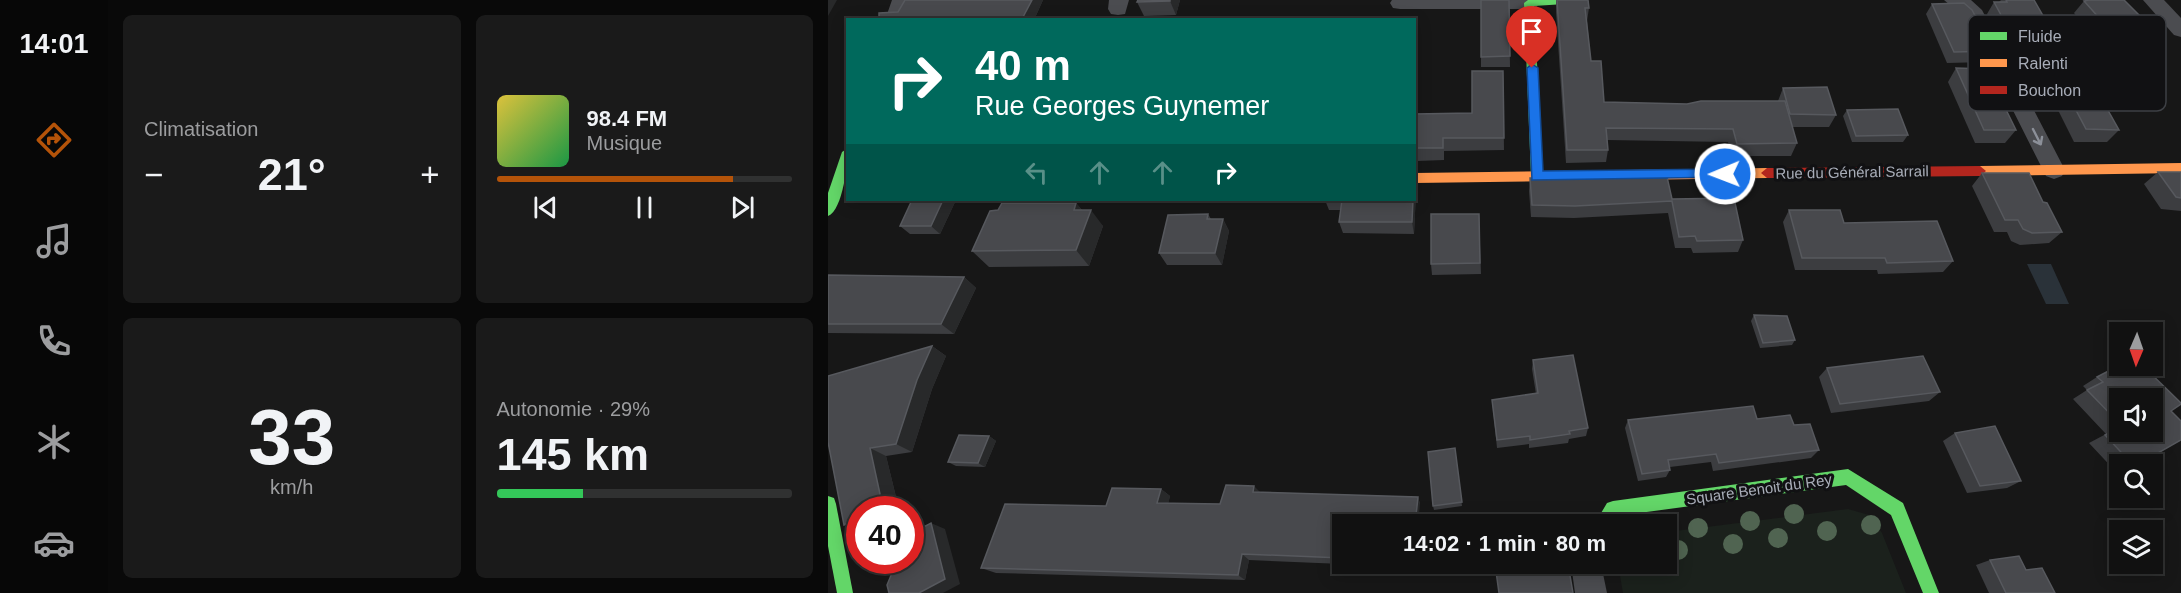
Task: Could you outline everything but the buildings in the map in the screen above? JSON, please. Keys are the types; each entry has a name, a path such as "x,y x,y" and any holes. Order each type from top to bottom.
{"street":[{"path":"896,18 902,0"},
{"path":"1400,3 1529,3 1580,0"},
{"path":"1954,0 1960,2 1975,15"},
{"path":"2153,0 2181,30"},
{"path":"1529,3 1537,176"},
{"path":"2024,111 2054,170"},
{"path":"828,211 842,185 846,163"},
{"name":"Rue du Général Sarrail","path":"1416,178 2181,168"},
{"name":"Square Benoit du Rey","path":"1610,514 1613,509 1848,477 1897,509 1931,593"},
{"path":"828,504 845,593"},
{"path":"1588,574 1591,593"}],"shaded area":[{"path":"2027,264 2051,264 2069,304 2046,304"},
{"path":"1848,509 1869,515 1882,533 1906,593 1623,593 1620,574 1677,574 1677,531"}],"traffic: fast":[{"path":"1537,176 1529,3 1580,0"},
{"path":"828,211 846,158"},
{"path":"1610,514 1613,509 1848,477 1897,509 1931,593"},
{"path":"828,504 845,593"}],"traffic: slow":[{"path":"1980,171 2181,168"},
{"path":"1416,178 1767,173"}],"traffic: jam":[{"path":"1767,173 1980,171"}],"route":[{"path":"1532,68 1537,176 1725,174"}]}
